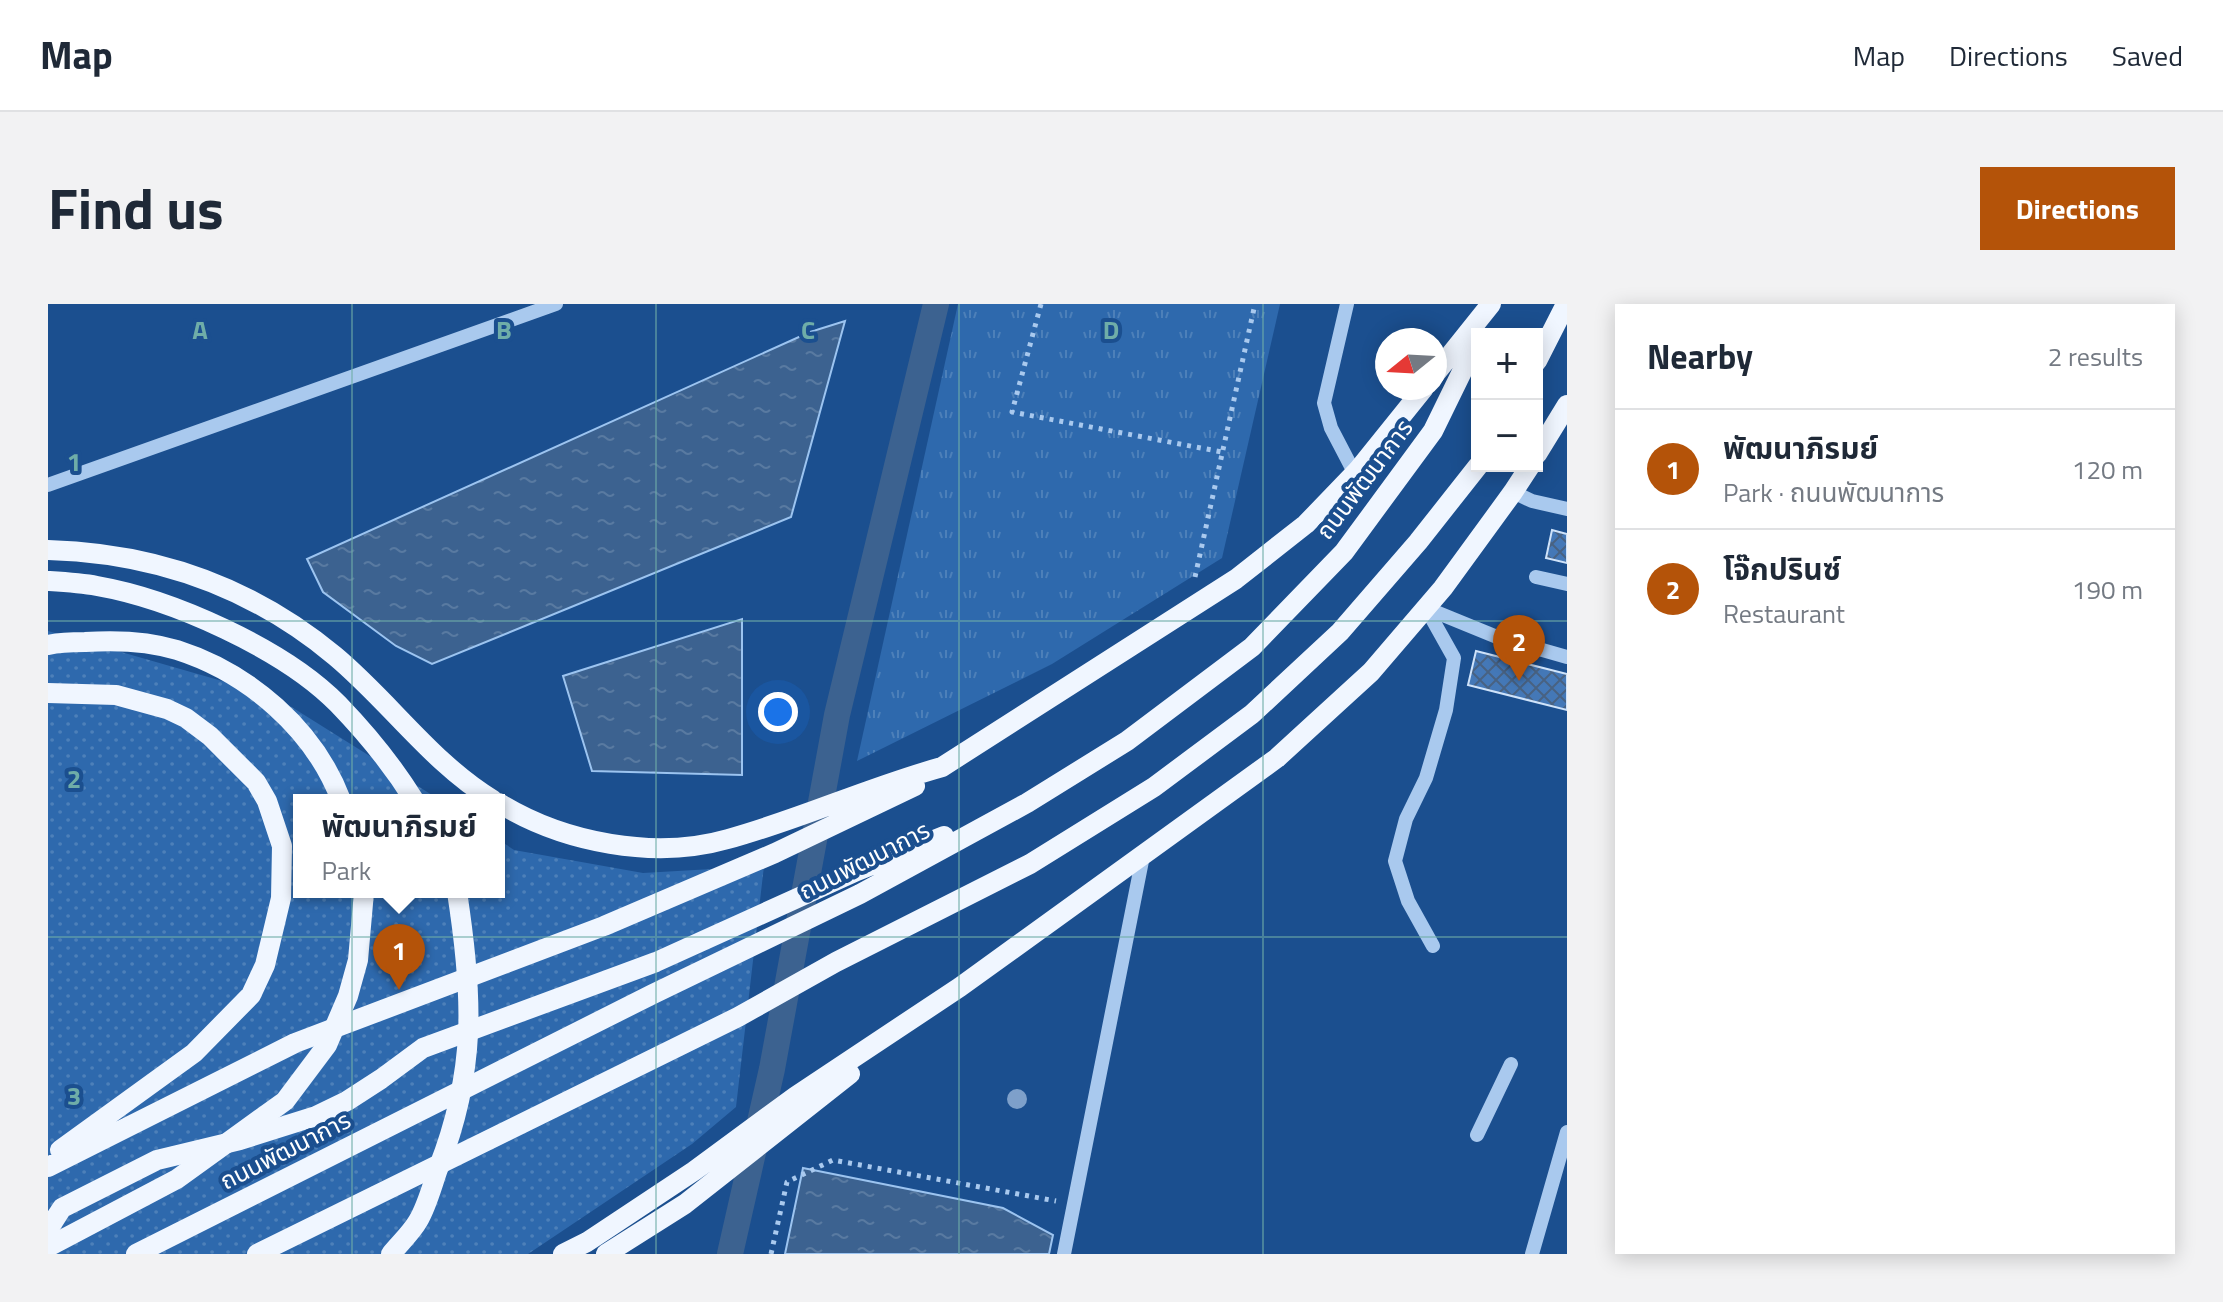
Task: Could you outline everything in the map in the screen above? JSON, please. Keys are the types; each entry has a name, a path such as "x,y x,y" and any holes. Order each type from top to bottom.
{"main road":[{"path":"1483,328 1493,304"},
{"path":"1447,360 1493,304"},
{"path":"1543,349 1566,304"},
{"name":"ถนนพัฒนาการ","path":"136,1254 653,994 860,894 1027,803 1127,741 1252,647 1344,552 1433,431 1471,353"},
{"path":"48,1167 295,1043 604,926 775,853 942,767 1236,579 1306,524 1355,474 1414,400"},
{"path":"1543,444 1567,405"},
{"path":"257,1254 738,1017 836,962 1030,864 1154,787 1252,714 1340,632 1473,472"},
{"path":"563,1254 587,1242 796,1106 1277,758 1371,672 1426,608 1526,472"},
{"path":"48,550 166,565 223,586 273,613 335,656 440,759 485,794"},
{"path":"48,581 98,586 165,604 281,659 337,703 396,770 410,794"},
{"path":"48,645 116,640 176,650 225,671 269,700 296,726 324,764 338,794"},
{"path":"48,693 116,695 167,709 186,718 210,736 256,782 267,801 282,846 281,898 265,965 251,995 194,1053 48,1159"},
{"path":"505,806 571,835 631,847 672,848 726,840 912,782"},
{"path":"48,1230 62,1208 157,1160 240,1140 316,1116 381,1079 423,1048 656,962 857,871 1027,803"},
{"path":"48,1247 177,1179 285,1101 327,1045 348,996 358,960 363,898"},
{"path":"391,1254 419,1220 461,1100 470,1016 468,961 458,898"},
{"path":"606,1254 685,1204 796,1106"}],"street":[{"path":"48,485 556,304"},
{"path":"1347,304 1324,403 1331,428 1355,474"},
{"path":"1513,492 1532,501 1567,509"},
{"path":"1536,577 1567,584"},
{"path":"1426,608 1497,637 1567,657"},
{"path":"1426,608 1454,658 1446,710 1426,778 1406,819 1395,861 1408,901 1433,946"},
{"path":"1064,1254 1143,856"},
{"path":"1477,1135 1511,1064"},
{"path":"1532,1254 1567,1132"}],"path":[{"path":"1041,304 1012,412 1222,452"},
{"path":"1195,577 1255,304"},
{"path":"771,1254 787,1182 833,1160 1074,1204"}],"green space":[{"path":"958,304 1280,304 1222,558 1052,664 857,761"},
{"path":"48,631 274,696 430,794 293,794 293,898 505,898 505,844 514,850 643,873 764,866 736,1107 692,1144 528,1254 48,1254"}],"water":[{"path":"845,321 791,517 432,664 396,646 323,592 307,559 810,332"},
{"path":"742,619 742,775 592,771 563,676"},
{"path":"803,1168 1003,1208 1053,1235 1049,1254 785,1254"}],"building":[{"path":"1552,530 1567,534 1567,563 1546,558"},
{"path":"1476,651 1567,674 1567,710 1468,685"}],"waterway":[{"path":"730,1254 772,1069 837,715 936,304"}],"place":[{"name":"โจ๊กปรินซ์","path":"1519,681"},
{"name":"พัฒนาภิรมย์","path":"399,990"}]}
